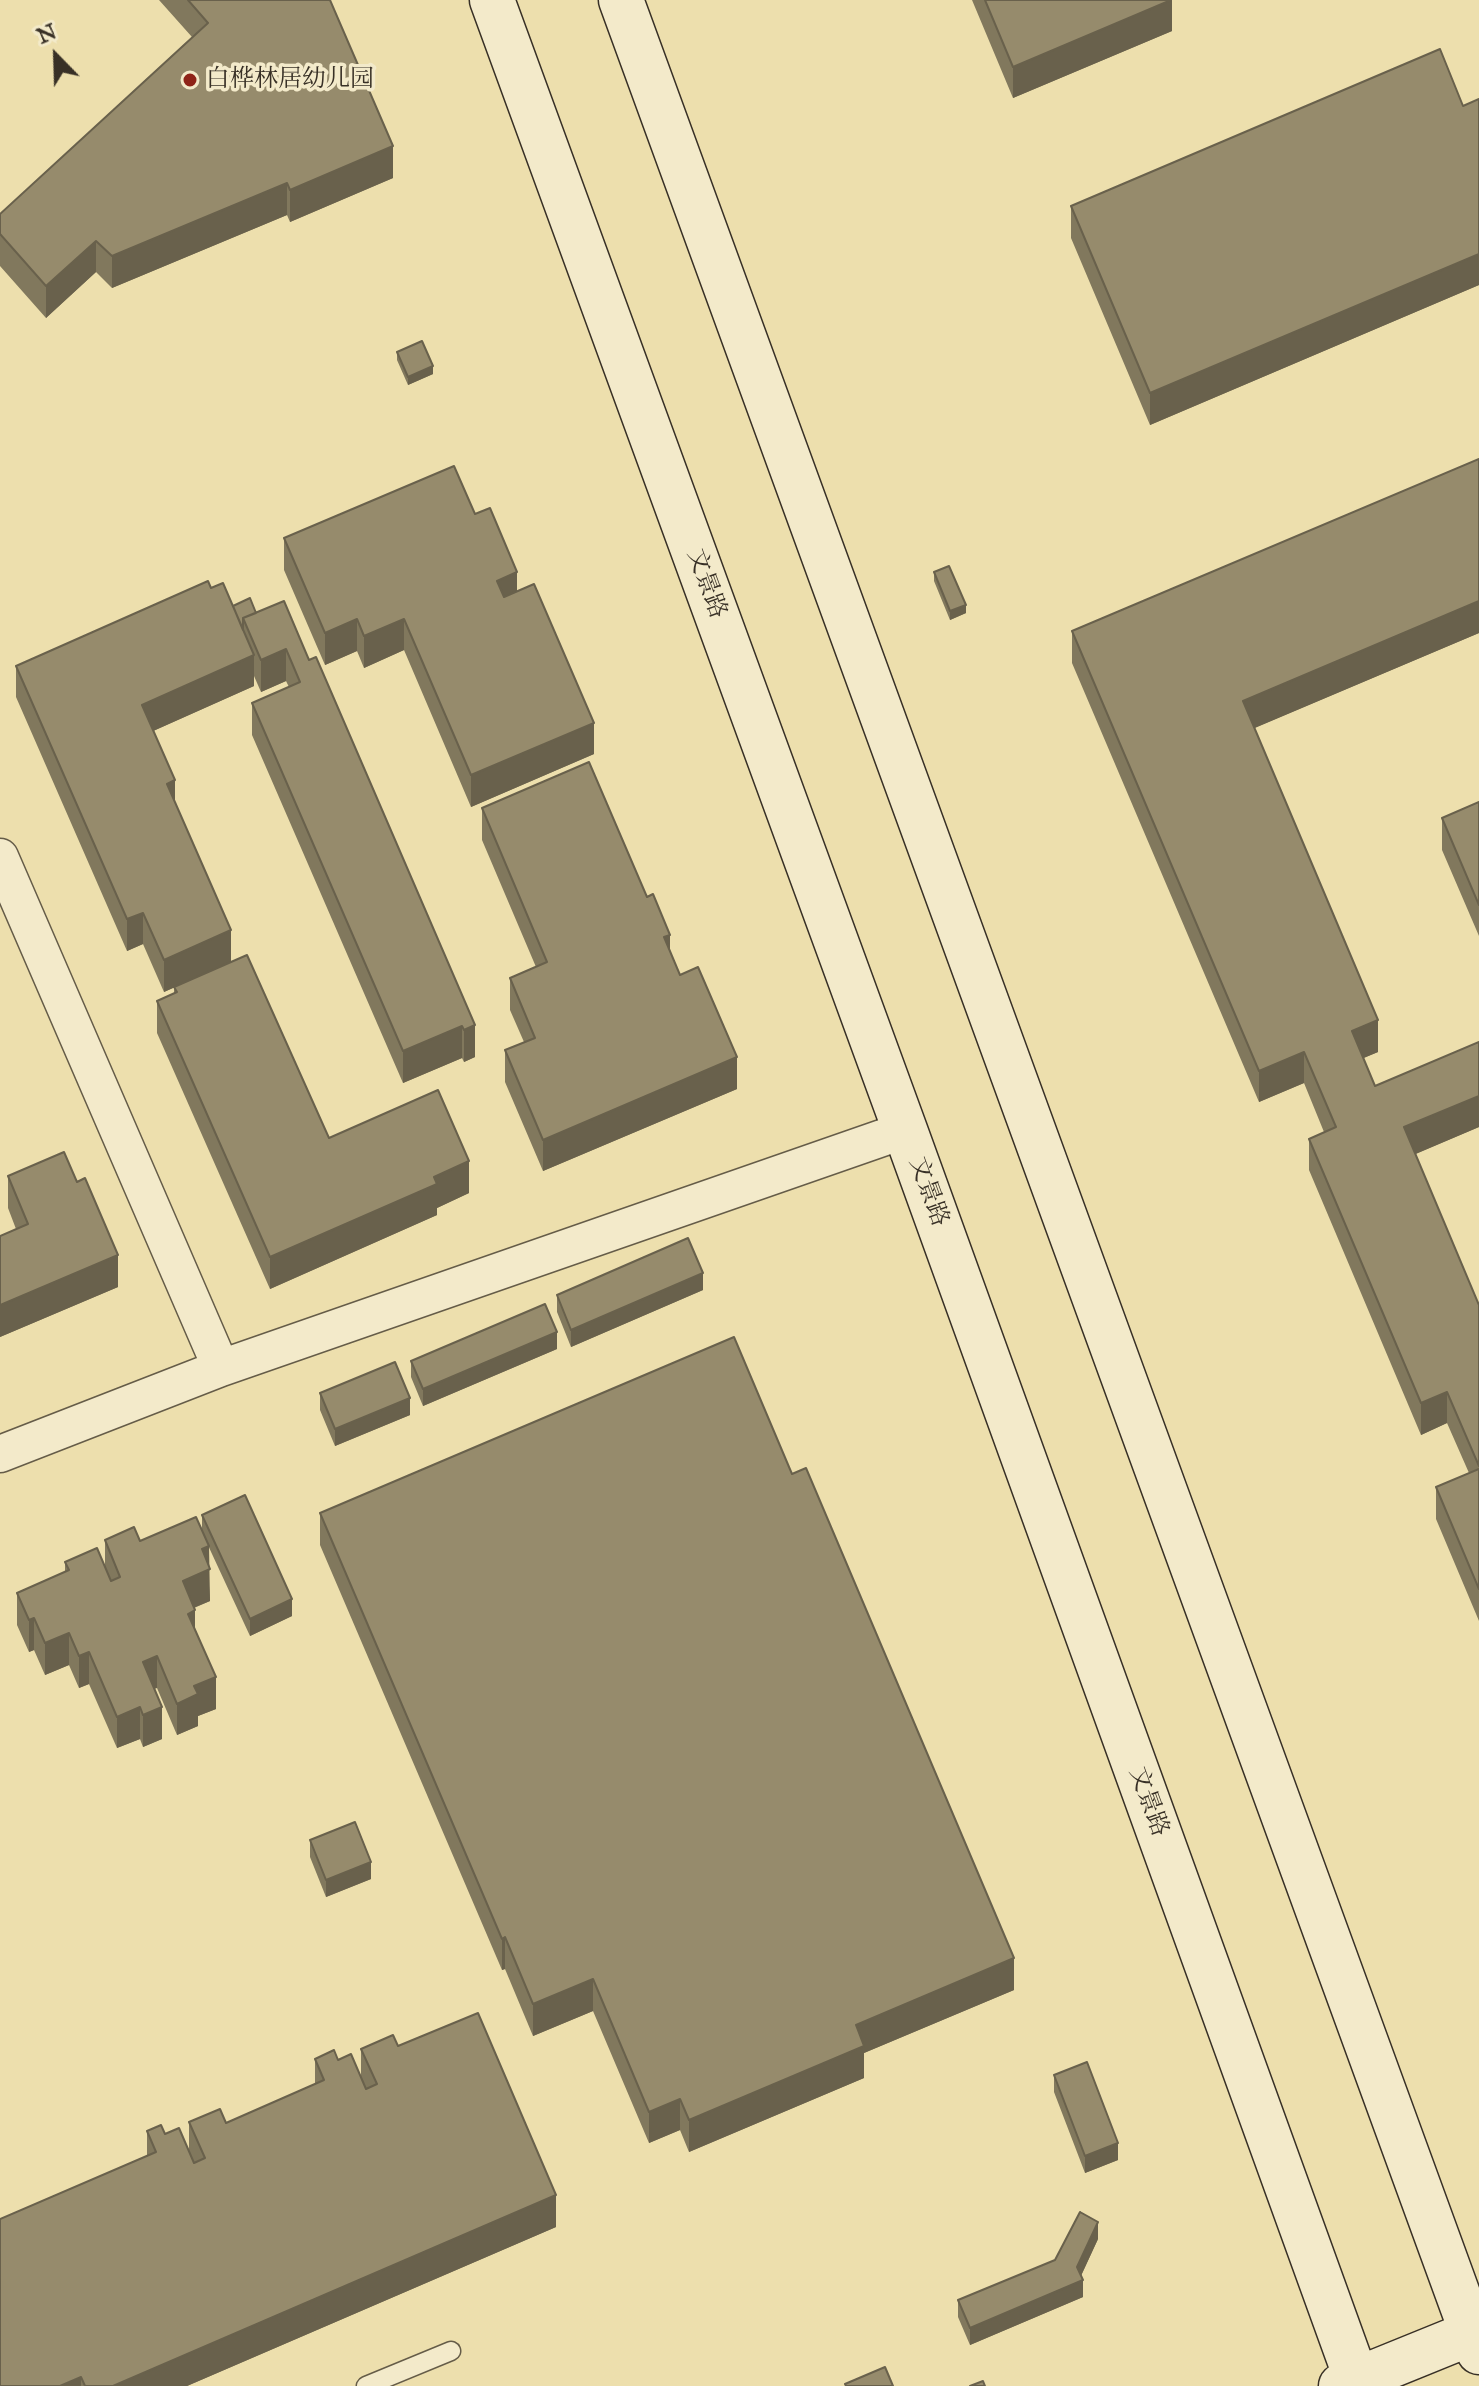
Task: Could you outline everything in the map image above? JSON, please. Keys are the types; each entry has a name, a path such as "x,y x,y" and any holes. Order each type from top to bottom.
{"main road":[{"name":"文景路","path":"492,0 905,1130 1352,2384"},
{"path":"621,0 1476,2339 1352,2384"}],"street":[{"path":"0,857 221,1368"},
{"path":"0,1454 221,1368 905,1130"}],"lane":[{"path":"366,2386 451,2351"}],"building":[{"name":"白桦林居幼儿园","path":"188,0 330,0 393,146 290,190 287,183 112,256 96,241 46,286 0,234 0,214 208,23"},
{"path":"985,0 1171,0 1013,67"},
{"path":"1440,49 1463,106 1479,99 1479,254 1150,393 1071,206"},
{"path":"422,341 433,366 408,377 397,352"},
{"path":"1479,459 1479,601 1243,701 1378,1020 1352,1031 1375,1086 1479,1042 1479,1096 1404,1127 1479,1305 1479,1466 1447,1392 1421,1403 1309,1139 1336,1127 1304,1052 1259,1071 1072,631"},
{"path":"454,466 475,514 490,508 517,572 497,581 504,597 534,584 594,723 471,775 404,619 364,636 357,619 325,633 284,538"},
{"path":"949,566 966,605 950,611 934,572"},
{"path":"208,581 211,588 223,583 254,655 142,705 175,780 167,784 231,930 164,960 143,913 127,919 16,666"},
{"path":"250,598 256,613 243,618 243,630 233,606"},
{"path":"284,601 309,660 316,657 475,1025 464,1030 462,1026 403,1051 252,703 300,682 286,649 261,660 243,618"},
{"path":"589,762 647,897 653,894 670,935 664,937 680,975 698,967 737,1057 543,1140 505,1050 535,1038 510,978 547,962 482,808"},
{"path":"1479,802 1479,905 1442,818"},
{"path":"247,955 329,1138 438,1090 469,1161 434,1177 437,1184 270,1257 157,1001 177,992 174,987"},
{"path":"64,1152 77,1182 85,1178 118,1255 0,1305 0,1236 28,1224 8,1176"},
{"path":"688,1238 703,1273 571,1330 557,1295"},
{"path":"545,1304 557,1332 423,1389 411,1361"},
{"path":"734,1337 792,1474 806,1468 1014,1958 856,2025 864,2046 689,2120 680,2099 649,2112 593,1979 533,2004 505,1937 502,1939 320,1513"},
{"path":"395,1362 410,1398 335,1429 320,1393"},
{"path":"1479,1469 1479,1589 1436,1487"},
{"path":"245,1495 292,1599 250,1619 202,1515"},
{"path":"196,1517 209,1546 202,1549 210,1569 183,1581 195,1610 188,1614 216,1677 194,1686 198,1694 177,1704 157,1656 143,1662 162,1707 143,1715 140,1707 117,1717 89,1652 79,1656 69,1633 45,1643 34,1618 29,1620 17,1593 69,1570 65,1562 97,1548 111,1581 120,1577 105,1540 134,1527 140,1541"},
{"path":"355,1822 371,1862 326,1880 310,1840"},
{"path":"478,2013 556,2195 113,2386 85,2386 81,2377 60,2386 0,2386 0,2219 156,2152 147,2131 161,2125 165,2134 179,2128 194,2163 205,2158 189,2122 220,2109 226,2123 324,2080 315,2059 334,2050 338,2060 351,2054 366,2089 377,2084 361,2049 393,2035 398,2046"},
{"path":"1087,2062 1118,2143 1085,2156 1054,2075"},
{"path":"1080,2212 1098,2222 1077,2267 1083,2280 970,2328 958,2300 1055,2260"},
{"path":"885,2367 893,2386 845,2384"}],"place":[{"name":"白桦林居幼儿园","path":"190,80"}]}
